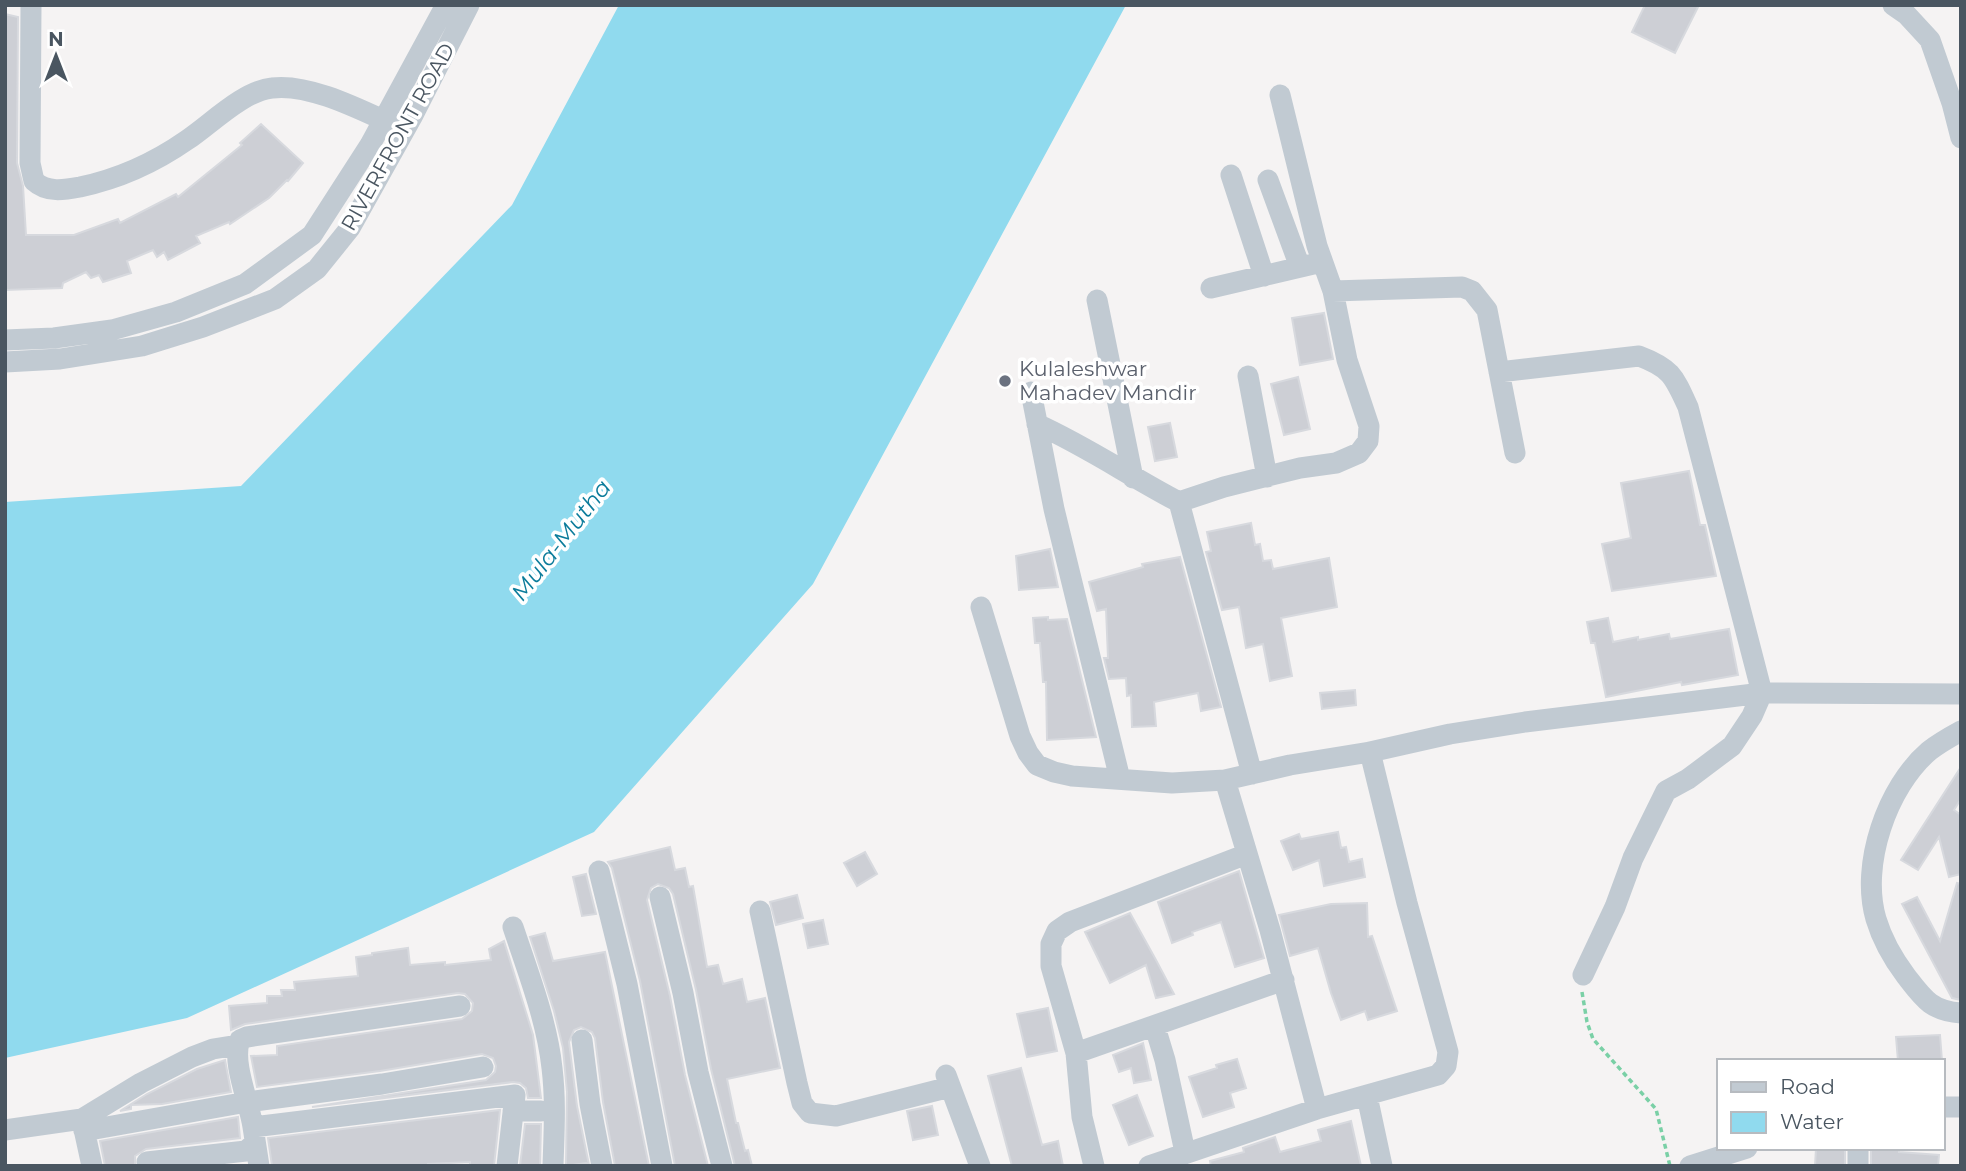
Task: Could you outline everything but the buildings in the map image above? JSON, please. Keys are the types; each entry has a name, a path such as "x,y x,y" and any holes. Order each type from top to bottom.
{"street":[{"path":"31,5 30,163 34,181 50,190 68,190 124,175 185,141 250,95 264,89 299,89 404,130"},
{"name":"RIVERFRONT ROAD","path":"5,340 54,338 112,330 176,313 245,284 312,235 384,120 446,5"},
{"name":"RIVERFRONT ROAD","path":"5,362 60,359 142,346 203,327 275,299 317,269 350,228 469,5"},
{"path":"1893,5 1906,14 1930,40 1961,138"},
{"path":"1037,424 1066,437 1133,478 1179,502 1300,468 1336,463 1359,453 1368,441 1368,426 1347,360 1333,291 1322,262 1280,95"},
{"path":"1231,175 1264,276"},
{"path":"1268,180 1300,267"},
{"path":"1211,288 1322,262"},
{"path":"1333,291 1462,287 1472,291 1487,310 1515,453"},
{"path":"1097,300 1133,478"},
{"path":"1499,372 1639,356 1660,364 1675,378 1688,407 1762,693 1752,716 1732,746 1688,779 1666,791 1633,858 1615,907 1584,975"},
{"path":"1248,376 1267,477"},
{"path":"1031,392 1054,509 1121,779"},
{"path":"1179,502 1252,774"},
{"path":"981,607 1020,736 1037,765 1054,772 1121,779 1172,783 1225,780 1450,734 1525,722 1762,693 1961,694"},
{"path":"1961,731 1929,751 1895,794 1878,835 1872,875 1876,918 1895,961 1926,1001 1944,1012 1961,1013"},
{"path":"1149,1166 1317,1109 1438,1074 1446,1066 1448,1052 1407,903 1370,752"},
{"path":"1225,780 1284,980 1317,1109"},
{"path":"1094,1166 1082,1117 1076,1053 1052,966 1051,944 1057,931 1070,922 1247,854"},
{"path":"599,870 626,984 662,1166"},
{"path":"660,897 683,993 698,1072 722,1166"},
{"path":"760,911 796,1083 802,1103 810,1113 836,1116 948,1081 980,1166"},
{"path":"513,927 535,996 552,1066 555,1108 554,1166"},
{"path":"1076,1053 1284,980"},
{"path":"259,1166 238,1045 240,1040 460,1006"},
{"path":"1155,1027 1185,1152"},
{"path":"582,1040 590,1104 602,1166"},
{"path":"83,1125 141,1083 192,1057 213,1049 238,1045"},
{"path":"5,1130 83,1125 382,1084 483,1067"},
{"path":"382,1084 384,1112"},
{"path":"254,1135 384,1112 515,1095 507,1166"},
{"path":"1367,1096 1382,1166"},
{"path":"513,1111 541,1111"},
{"path":"83,1125 92,1166"},
{"path":"147,1162 246,1151 254,1135"},
{"path":"1690,1166 1741,1150"}],"path":[{"path":"1584,975 1583,1003 1593,1039 1656,1109 1670,1166"}],"water":[{"name":"Mula-Mutha","path":"619,5 1126,5 813,584 594,832 187,1018 5,1058 5,502 241,486 512,205"}],"place":[{"name":"Kulaleshwar Mahadev Mandir","path":"1005,381"}]}
